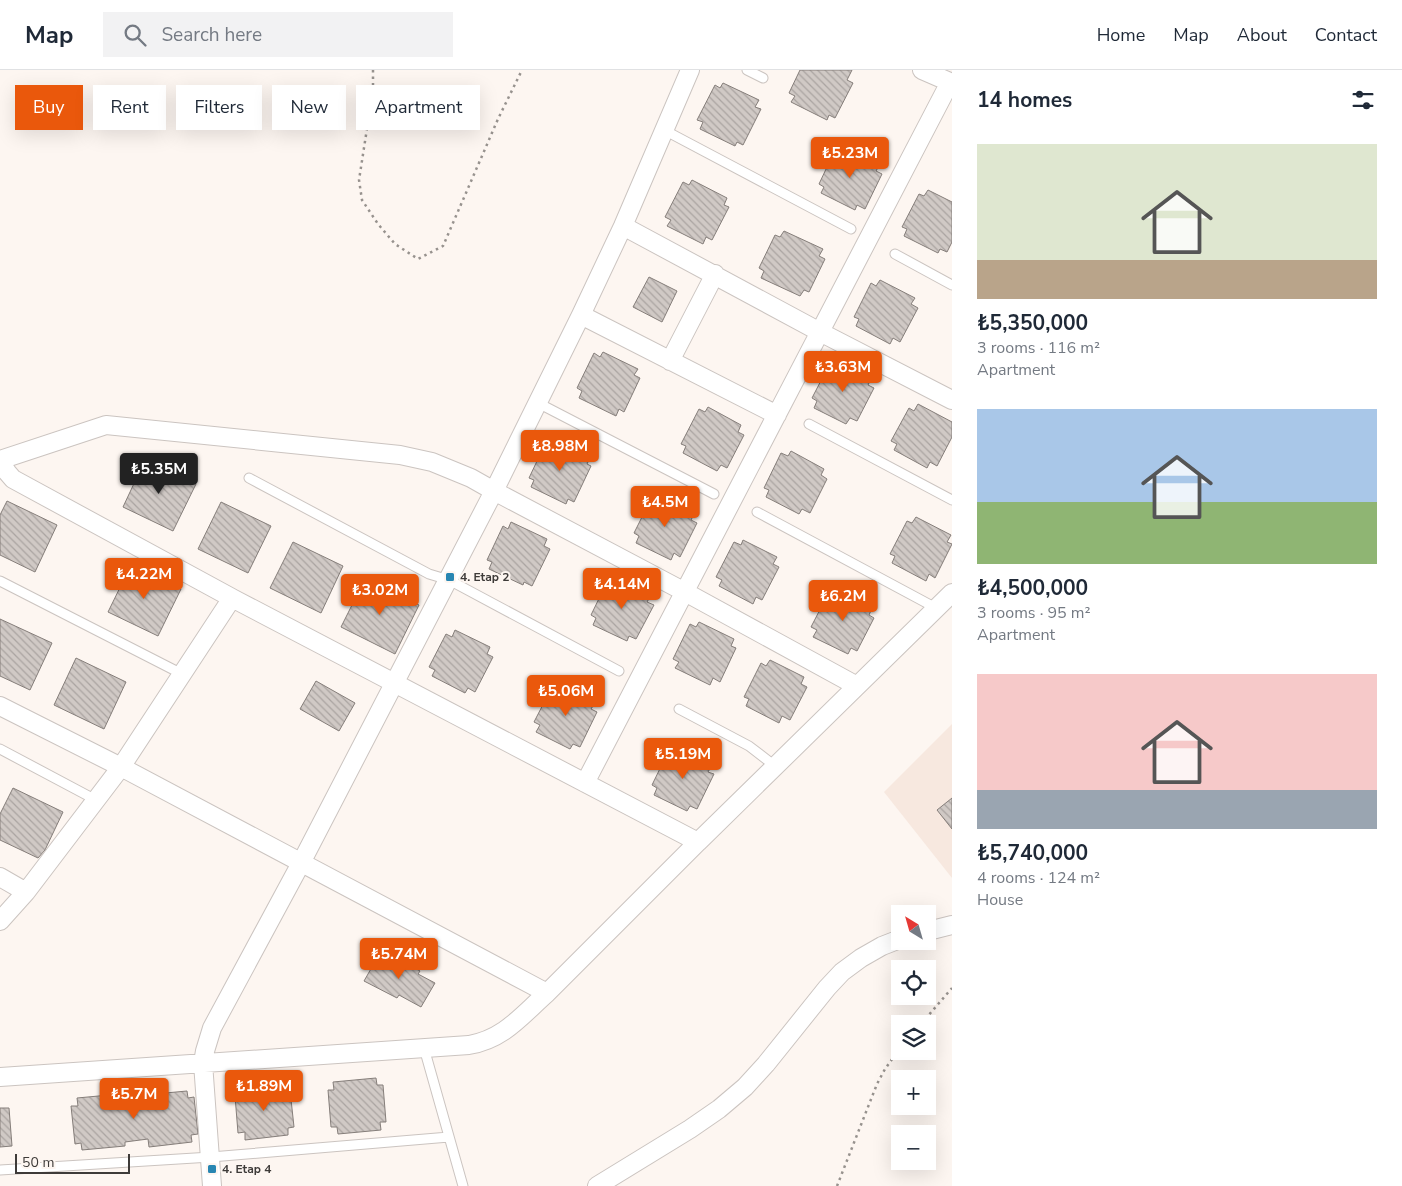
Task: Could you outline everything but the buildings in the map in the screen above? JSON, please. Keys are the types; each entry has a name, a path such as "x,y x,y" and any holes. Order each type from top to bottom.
{"street":[{"path":"212,1186 204,1063 206,1045 212,1028 301,863 494,492 582,315 623,226 690,70"},
{"path":"585,783 951,83 922,70"},
{"path":"623,226 820,332 952,400"},
{"path":"670,361 715,274"},
{"path":"582,315 777,416"},
{"path":"698,842 232,598 14,478 7,472 0,460 106,426 400,455 432,462 471,478 857,686"},
{"path":"0,1077 469,1045 482,1043 494,1038 504,1032 546,993 952,592"},
{"path":"0,921 26,892 121,767 232,598"},
{"path":"0,706 121,767 546,993"},
{"path":"0,877 26,892"},
{"path":"936,929 952,925"},
{"path":"597,1186 719,1109 745,1087 766,1064 842,972 860,958 891,942"}],"lane":[{"path":"747,70 763,78"},
{"path":"664,130 851,230"},
{"path":"895,254 952,285"},
{"path":"538,403 714,494"},
{"path":"809,424 952,500"},
{"path":"249,478 429,574 449,580 618,670"},
{"path":"757,512 936,608"},
{"path":"0,581 182,674"},
{"path":"679,709 749,746 775,766"},
{"path":"0,748 96,800"},
{"path":"424,1048 463,1186"},
{"path":"0,1170 211,1157 449,1137"}],"path":[{"path":"373,70 372,90 359,180 362,200 378,224 395,244 418,259 443,246 498,119 522,70"},
{"path":"929,1015 952,988"},
{"path":"837,1186 877,1084 891,1060"}],"shaded area":[{"path":"952,724 952,878 884,792"}],"place":[{"name":"4. Etap 2","path":"450,577"},
{"name":"4. Etap 4","path":"212,1169"}]}
